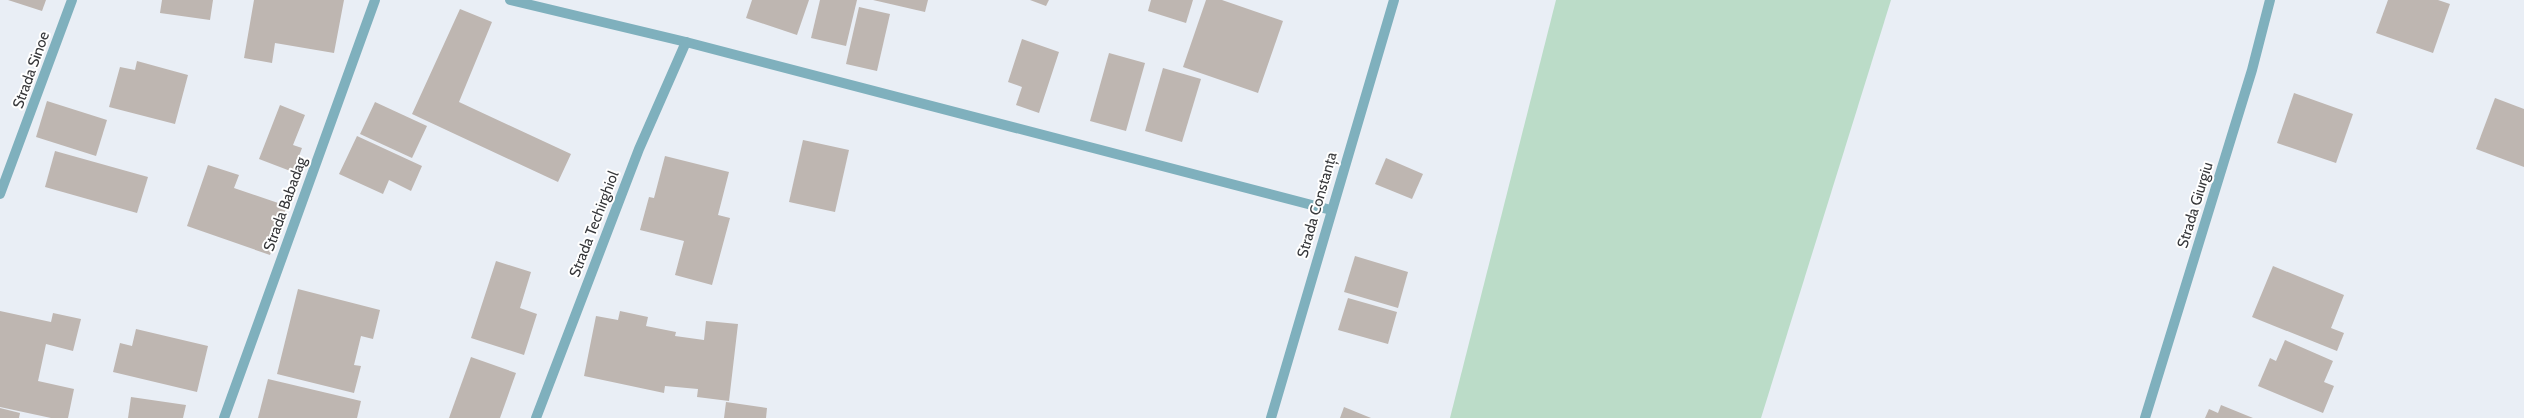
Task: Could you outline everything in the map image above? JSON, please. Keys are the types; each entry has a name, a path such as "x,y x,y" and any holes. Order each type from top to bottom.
{"street":[{"name":"Strada Sinoe","path":"0,194 72,0"},
{"name":"Strada Babadag","path":"224,418 374,0"},
{"path":"510,0 686,42 1331,210"},
{"name":"Strada Constanța","path":"1271,418 1394,0"},
{"name":"Strada Giurgiu","path":"2145,418 2252,70 2270,0"},
{"name":"Strada Techirghiol","path":"536,418 639,149 686,42"}],"green space":[{"path":"1556,0 1891,0 1761,418 1450,418"}],"building":[{"path":"8,0 46,0 42,11"},
{"path":"162,0 213,0 210,20 160,13"},
{"path":"254,0 344,0 334,53 275,43 272,63 244,58"},
{"path":"752,0 809,0 797,35 746,18"},
{"path":"820,0 857,0 846,46 811,38"},
{"path":"873,0 928,0 925,12"},
{"path":"1030,0 1049,0 1046,6"},
{"path":"1151,0 1193,0 1186,23 1148,11"},
{"path":"1206,0 1222,0 1283,21 1258,93 1183,67"},
{"path":"2388,0 2438,0 2450,4 2433,53 2376,33"},
{"path":"859,7 890,14 877,71 846,64"},
{"path":"460,9 492,22 459,102 571,154 558,182 412,114"},
{"path":"1022,39 1059,52 1039,113 1016,105 1022,87 1008,82"},
{"path":"1109,53 1145,63 1126,131 1090,121"},
{"path":"137,61 188,75 175,124 109,107 120,67 135,70"},
{"path":"1163,68 1201,79 1182,142 1145,131"},
{"path":"2294,93 2353,114 2336,163 2277,143"},
{"path":"2495,98 2524,109 2524,167 2476,149"},
{"path":"47,101 107,120 96,156 36,137"},
{"path":"375,102 427,126 412,158 360,134"},
{"path":"280,105 305,115 293,145 302,148 293,172 259,159"},
{"path":"357,136 422,166 411,191 389,180 383,194 339,174"},
{"path":"803,140 849,150 835,212 789,202"},
{"path":"55,151 148,177 137,213 45,187"},
{"path":"665,156 729,172 718,215 730,218 712,285 675,275 684,241 640,230 649,197 654,198"},
{"path":"1386,158 1423,174 1412,199 1375,184"},
{"path":"208,165 239,175 234,188 287,206 270,255 187,226"},
{"path":"1355,256 1408,272 1398,308 1344,292"},
{"path":"496,261 531,272 520,308 537,314 524,355 471,338"},
{"path":"2273,266 2344,295 2331,328 2344,333 2337,351 2252,317"},
{"path":"298,289 380,310 373,339 361,336 354,365 361,366 354,393 277,374"},
{"path":"1348,298 1397,312 1388,344 1338,330"},
{"path":"0,311 51,322 53,313 81,319 73,351 46,344 38,381 74,389 68,418 51,418 0,407"},
{"path":"620,311 648,317 646,326 676,332 675,336 704,340 706,321 738,324 729,401 697,397 698,389 665,386 664,393 584,376 596,316 618,320"},
{"path":"136,329 208,346 197,392 113,372 120,343 132,346"},
{"path":"2285,340 2333,361 2324,382 2334,386 2323,413 2258,386 2270,358 2276,361"},
{"path":"471,357 516,373 500,418 449,418"},
{"path":"268,379 361,401 357,418 258,418"},
{"path":"131,397 186,405 183,418 128,418"},
{"path":"726,402 767,408 766,418 724,418"},
{"path":"2221,405 2253,418 2205,418 2209,409 2218,413"},
{"path":"1344,407 1371,418 1340,418"},
{"path":"0,408 20,413 19,418 0,418"}]}
